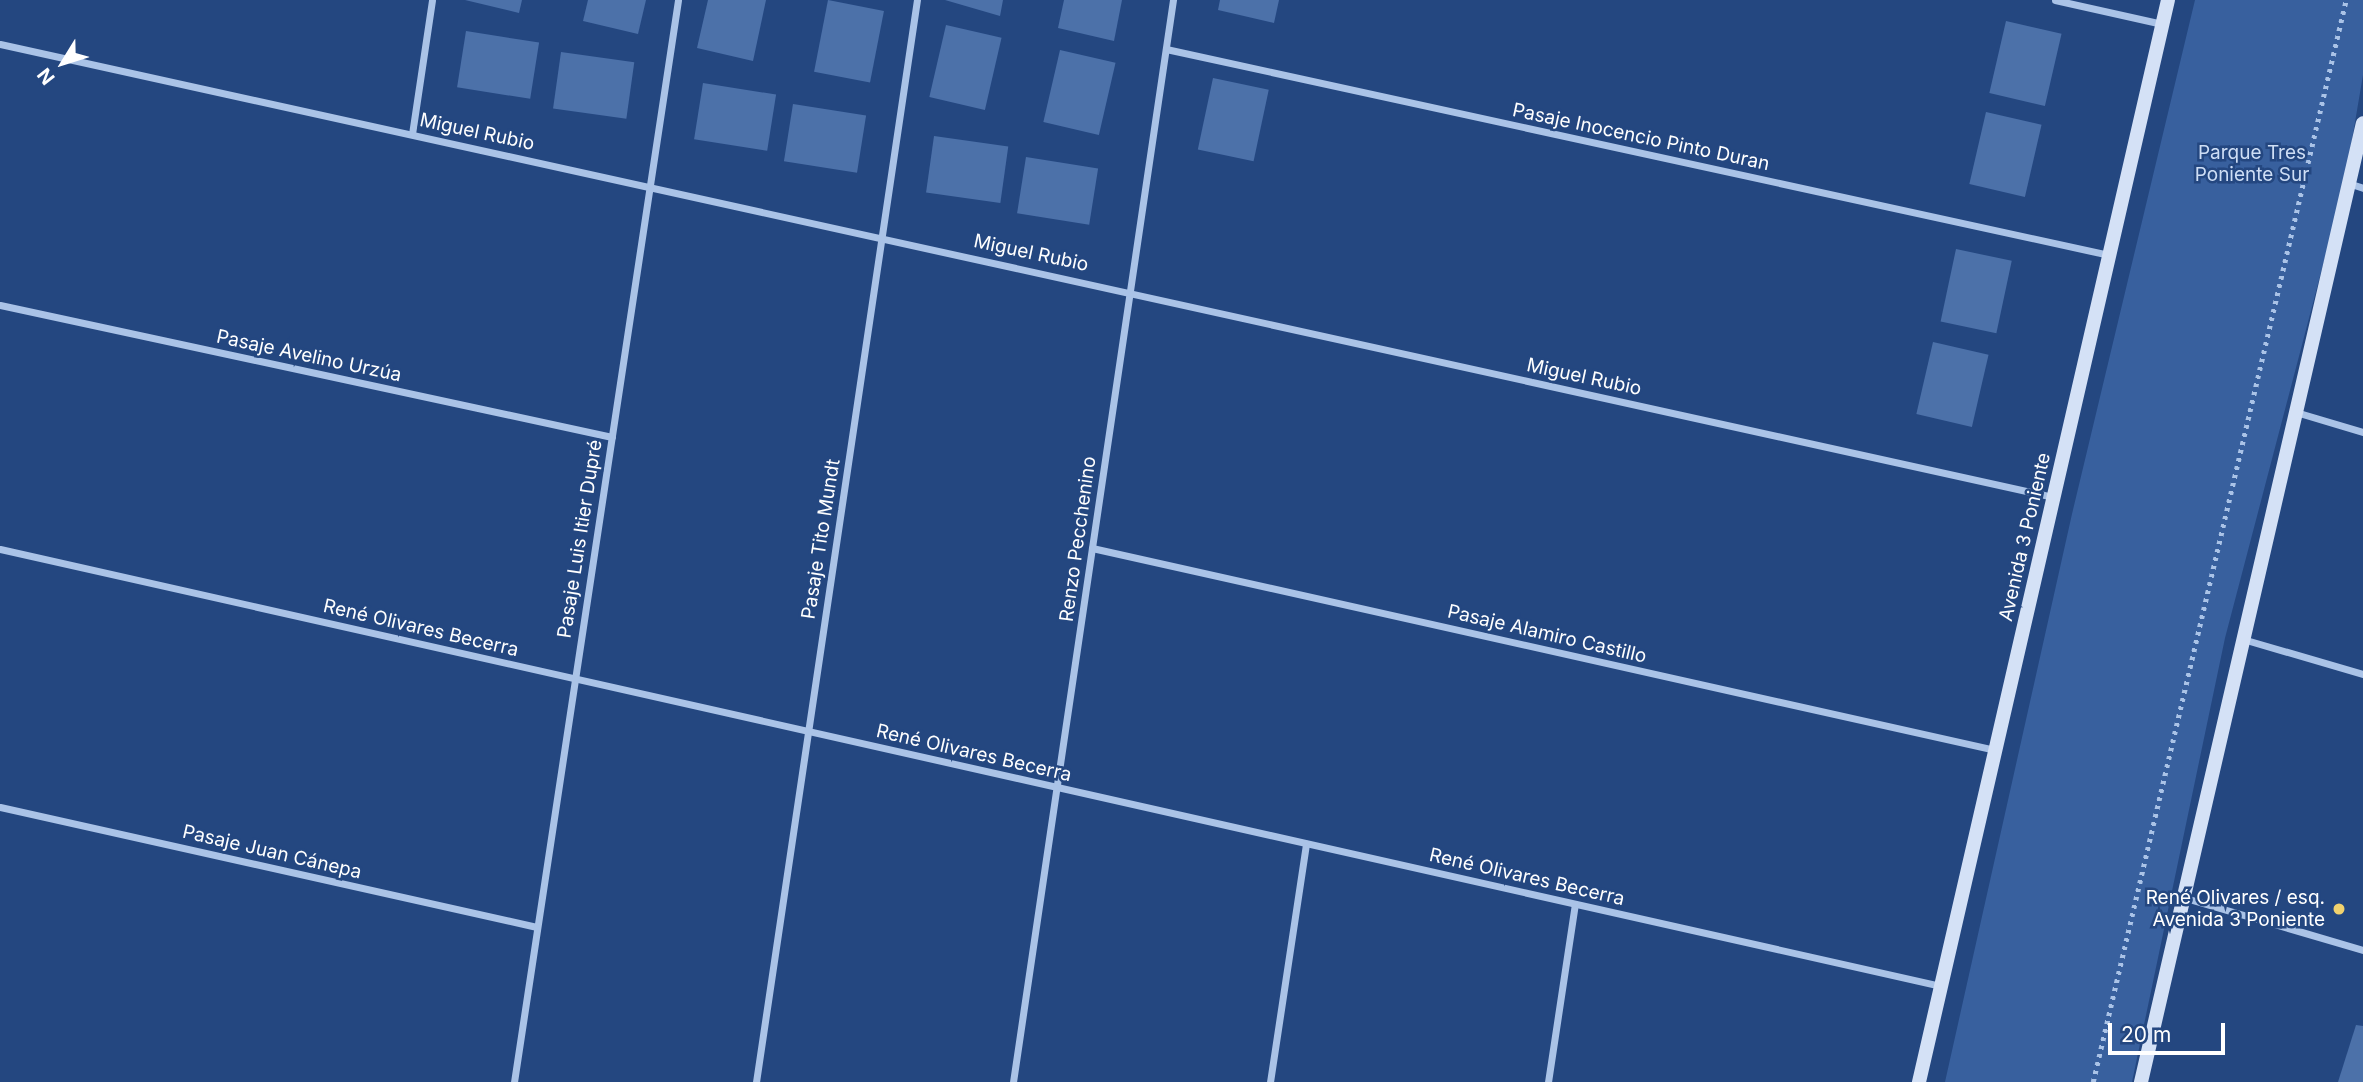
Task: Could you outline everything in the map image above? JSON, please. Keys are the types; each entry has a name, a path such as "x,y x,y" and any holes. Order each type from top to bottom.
{"main road":[{"name":"Avenida 3 Poniente","path":"1919,1082 2168,0"},
{"path":"2141,1082 2181,897 2246,640 2299,413 2363,123"}],"street":[{"path":"412,134 432,0"},
{"name":"Pasaje Luis Itier Dupré","path":"514,1082 678,0"},
{"name":"Pasaje Tito Mundt","path":"756,1082 917,0"},
{"name":"Renzo Pecchenino","path":"1013,1082 1173,0"},
{"path":"2055,0 2162,24"},
{"name":"Miguel Rubio","path":"0,44 1130,290 2053,497"},
{"name":"Pasaje Inocencio Pinto Duran","path":"1166,49 2109,255"},
{"path":"2348,183 2363,188"},
{"name":"Pasaje Avelino Urzúa","path":"0,305 612,437"},
{"path":"2299,413 2363,432"},
{"name":"Pasaje Alamiro Castillo","path":"1092,548 1995,750"},
{"name":"René Olivares Becerra","path":"0,549 1941,986"},
{"path":"2246,640 2363,674"},
{"name":"Pasaje Juan Cánepa","path":"0,807 537,927"},
{"path":"1270,1082 1306,844"},
{"path":"2181,897 2363,950"},
{"path":"1548,1082 1575,904"}],"path":[{"path":"2093,1082 2346,0"}],"green space":[{"name":"Parque Tres Poniente Sur","path":"2195,0 2363,0 2363,75 2345,181 2225,638 2132,1082 1945,1082 2072,514"}],"building":[{"path":"465,0 522,0 519,13"},
{"path":"588,0 646,0 638,34 583,21"},
{"path":"708,0 766,0 753,61 697,48"},
{"path":"828,0 884,11 870,83 814,72"},
{"path":"945,0 1003,0 1000,16"},
{"path":"1064,0 1122,0 1114,41 1058,28"},
{"path":"1220,0 1279,0 1274,23 1218,10"},
{"path":"2006,21 2062,34 2045,106 1989,93"},
{"path":"946,25 1002,38 985,110 929,97"},
{"path":"466,31 539,43 530,99 457,87"},
{"path":"1060,50 1116,63 1099,135 1043,122"},
{"path":"561,52 634,62 626,119 553,108"},
{"path":"1213,78 1269,90 1254,161 1198,149"},
{"path":"703,83 776,95 767,151 694,139"},
{"path":"793,104 866,116 857,173 784,161"},
{"path":"1986,112 2042,125 2025,197 1969,184"},
{"path":"934,136 1008,146 1000,203 926,192"},
{"path":"1026,157 1098,168 1089,225 1017,213"},
{"path":"1956,249 2012,261 1996,333 1941,321"},
{"path":"1933,342 1989,355 1972,427 1916,414"},
{"path":"2356,1025 2363,1026 2363,1082 2338,1082"}],"place":[{"name":"René Olivares / esq. Avenida 3 Poniente","path":"2339,909"}]}
